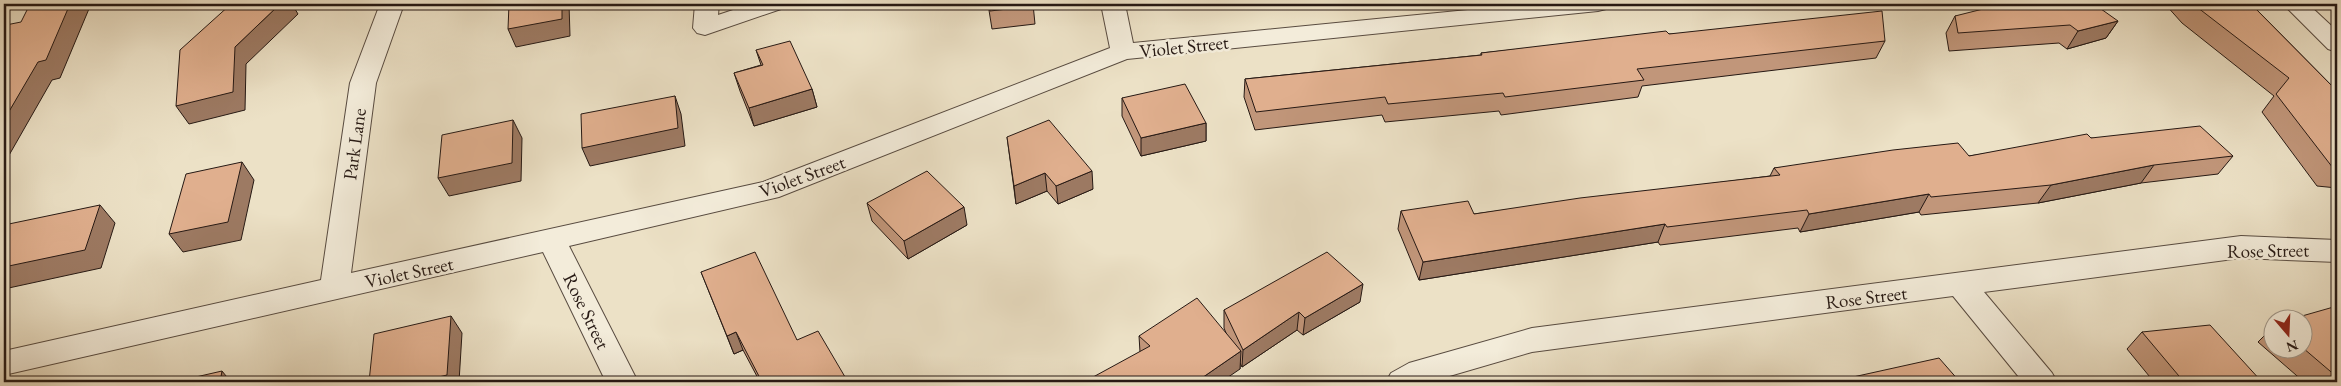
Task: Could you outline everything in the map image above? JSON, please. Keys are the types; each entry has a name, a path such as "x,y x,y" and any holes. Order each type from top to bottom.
{"street":[{"name":"Park Lane","path":"334,288 363,83 392,4"},
{"path":"707,4 705,28 773,4"},
{"path":"1113,4 1123,52"},
{"name":"Violet Street","path":"4,363 769,190 1123,52 1598,4"},
{"path":"2295,4 2337,44"},
{"name":"Rose Street","path":"552,240 622,382"},
{"name":"Rose Street","path":"1417,379 1532,340 2242,248 2337,251"},
{"path":"1961,285 2041,382"}],"building":[{"path":"30,4 70,4 46,60 38,62 4,120 4,30 6,25 21,22"},
{"path":"231,4 280,4 235,47 233,92 176,106 180,50"},
{"path":"509,4 562,4 562,19 508,29"},
{"path":"989,4 1033,4 1033,6 990,11"},
{"path":"2003,4 2094,4 2118,21 2078,31 2070,25 1958,33 1955,16"},
{"path":"2193,4 2251,4 2337,91 2337,169 2333,168 2276,94 2289,78"},
{"path":"1882,11 1885,41 1637,69 1644,80 1505,97 1503,93 1388,104 1385,97 1256,112 1245,79 1482,55 1481,53 1666,31 1669,34"},
{"path":"790,41 812,89 749,108 734,73 763,65 756,50"},
{"path":"1185,84 1206,123 1141,138 1122,98"},
{"path":"675,96 678,128 582,148 581,114"},
{"path":"513,120 512,163 438,178 442,135"},
{"path":"1049,120 1092,171 1056,186 1045,173 1014,186 1007,137"},
{"path":"2200,126 2233,156 2154,165 2051,185 1931,197 1929,194 1809,214 1807,210 1667,227 1665,224 1423,262 1401,211 1468,201 1474,214 1580,198 1780,175 1774,168 1893,150 1958,143 1969,156 2087,134 2091,138"},
{"path":"242,162 228,222 169,234 186,174"},
{"path":"927,171 964,207 904,241 867,203"},
{"path":"100,205 85,250 4,267 4,225"},
{"path":"755,252 797,340 818,331 848,382 762,382 736,332 727,336 701,272"},
{"path":"1327,252 1363,284 1305,318 1299,312 1243,350 1224,310"},
{"path":"1197,298 1241,351 1196,382 1084,382 1150,346 1139,336"},
{"path":"2337,306 2337,377 2314,357 2314,313"},
{"path":"451,316 447,375 418,382 369,382 374,334"},
{"path":"2210,325 2262,382 2184,382 2142,332"},
{"path":"1939,358 1960,382 1847,382 1844,379"},
{"path":"222,371 220,382 174,382"}]}
